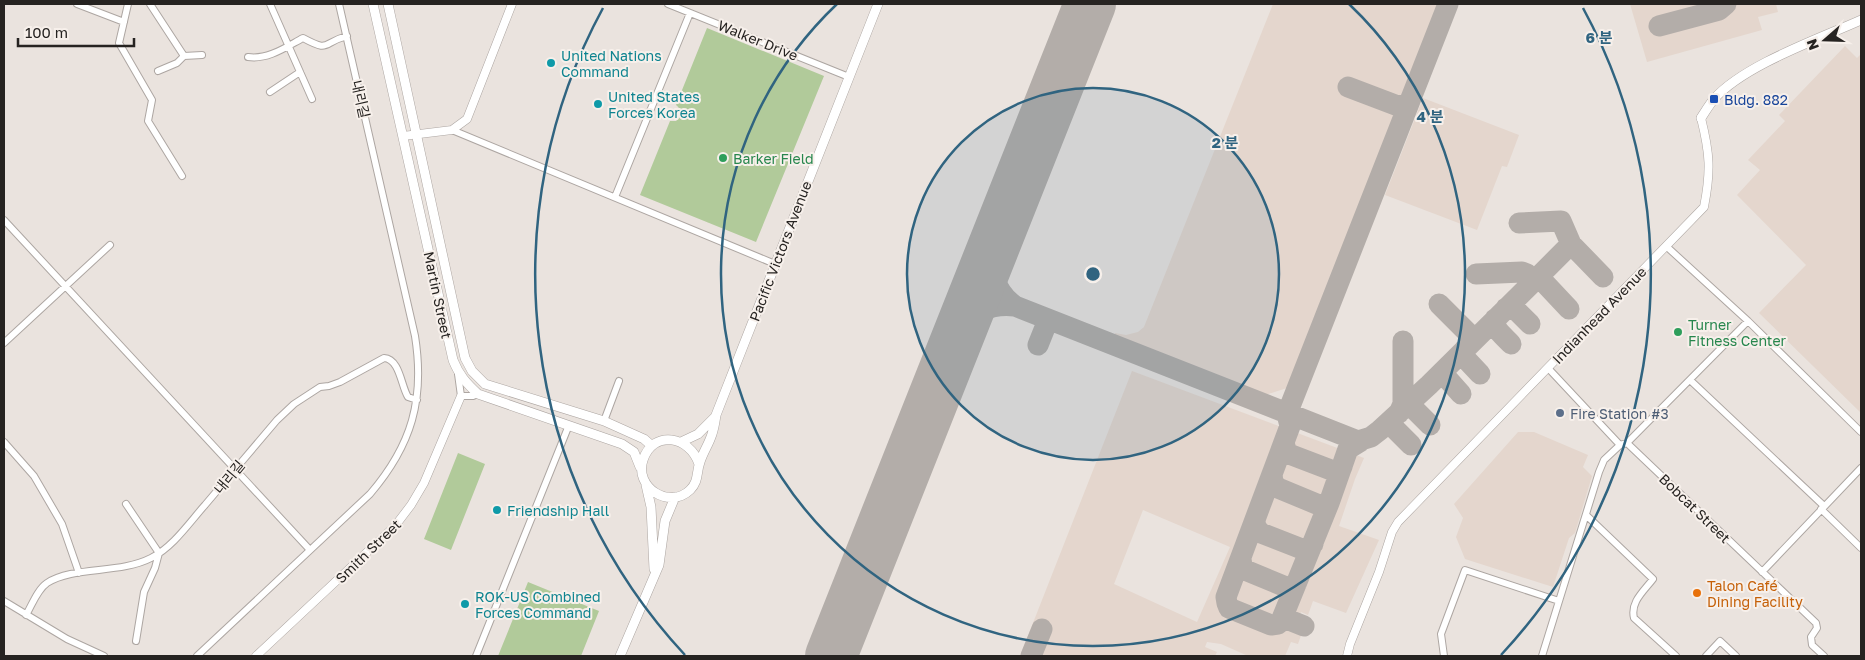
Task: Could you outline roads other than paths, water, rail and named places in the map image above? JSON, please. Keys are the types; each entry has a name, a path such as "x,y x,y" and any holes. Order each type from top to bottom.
{"main road":[{"name":"Martin Street","path":"373,4 452,360 458,374 478,394 622,444 634,452 639,460 641,472"},
{"name":"Martin Street","path":"388,4 465,358 472,372 485,384 604,421 644,440 652,446"},
{"name":"Pacific Victors Avenue","path":"699,464 713,433 716,416 878,4"},
{"name":"Indianhead Avenue","path":"1701,118 1714,99 1762,64 1861,20"},
{"path":"681,442 698,434 716,416"},
{"path":"646,485 659,496 676,498 689,491 698,479 699,464 693,450 681,442 668,440 652,446 644,458 641,472 651,507 654,577"},
{"path":"620,656 659,565 665,521 676,498"}],"street":[{"path":"77,4 124,22"},
{"path":"128,4 119,44 152,100 148,121 182,176"},
{"path":"150,4 184,56"},
{"path":"270,4 312,99"},
{"name":"내리길","path":"197,656 370,494 384,478 408,434 417,400 419,376 415,336 339,4"},
{"path":"403,136 452,130 467,119 512,4"},
{"name":"Walker Drive","path":"668,4 849,77"},
{"path":"615,198 690,12"},
{"path":"248,56 255,58 266,56 303,38 322,47 347,36"},
{"path":"158,71 177,63 184,56 202,55"},
{"path":"270,92 300,72"},
{"name":"Indianhead Avenue","path":"1347,656 1392,532 1398,522 1704,207 1709,182 1709,150 1701,118"},
{"path":"452,130 775,264"},
{"path":"4,220 310,550"},
{"path":"4,343 110,245"},
{"path":"1666,246 1748,321 1861,432"},
{"path":"1542,656 1604,460 1620,445 1627,443 1748,321"},
{"name":"내리길","path":"26,615 39,592 47,583 78,573 123,567 150,559 159,553 178,536 277,420 294,404 320,387 340,382 384,358 392,360 408,397 417,400"},
{"path":"1548,368 1620,445"},
{"path":"458,374 461,396 478,394"},
{"path":"1690,380 1861,548"},
{"path":"604,421 619,381"},
{"name":"Smith Street","path":"256,656 404,516 424,483 461,396"},
{"path":"476,656 569,425"},
{"path":"4,442 34,476 62,524 78,573"},
{"name":"Bobcat Street","path":"1627,443 1816,622 1817,628 1811,637 1812,645 1824,656"},
{"path":"1762,572 1861,468"},
{"path":"126,504 159,553 155,568 144,592 136,641"},
{"path":"1586,515 1653,580 1634,604 1632,610 1634,618 1676,656"},
{"path":"1444,656 1442,634 1465,570 1559,601"},
{"path":"4,601 67,639 104,656"},
{"path":"1706,656 1720,641 1736,656"}],"place":[{"name":"United Nations Command","path":"551,63"},
{"name":"Bldg. 882","path":"1714,99"},
{"name":"United States Forces Korea","path":"598,104"},
{"name":"Barker Field","path":"723,158"},
{"name":"Turner Fitness Center","path":"1678,332"},
{"name":"Fire Station #3","path":"1560,413"},
{"name":"Friendship Hall","path":"497,510"},
{"name":"Talon Café Dining Facility","path":"1697,593"},
{"name":"ROK-US Combined Forces Command","path":"465,604"}]}
